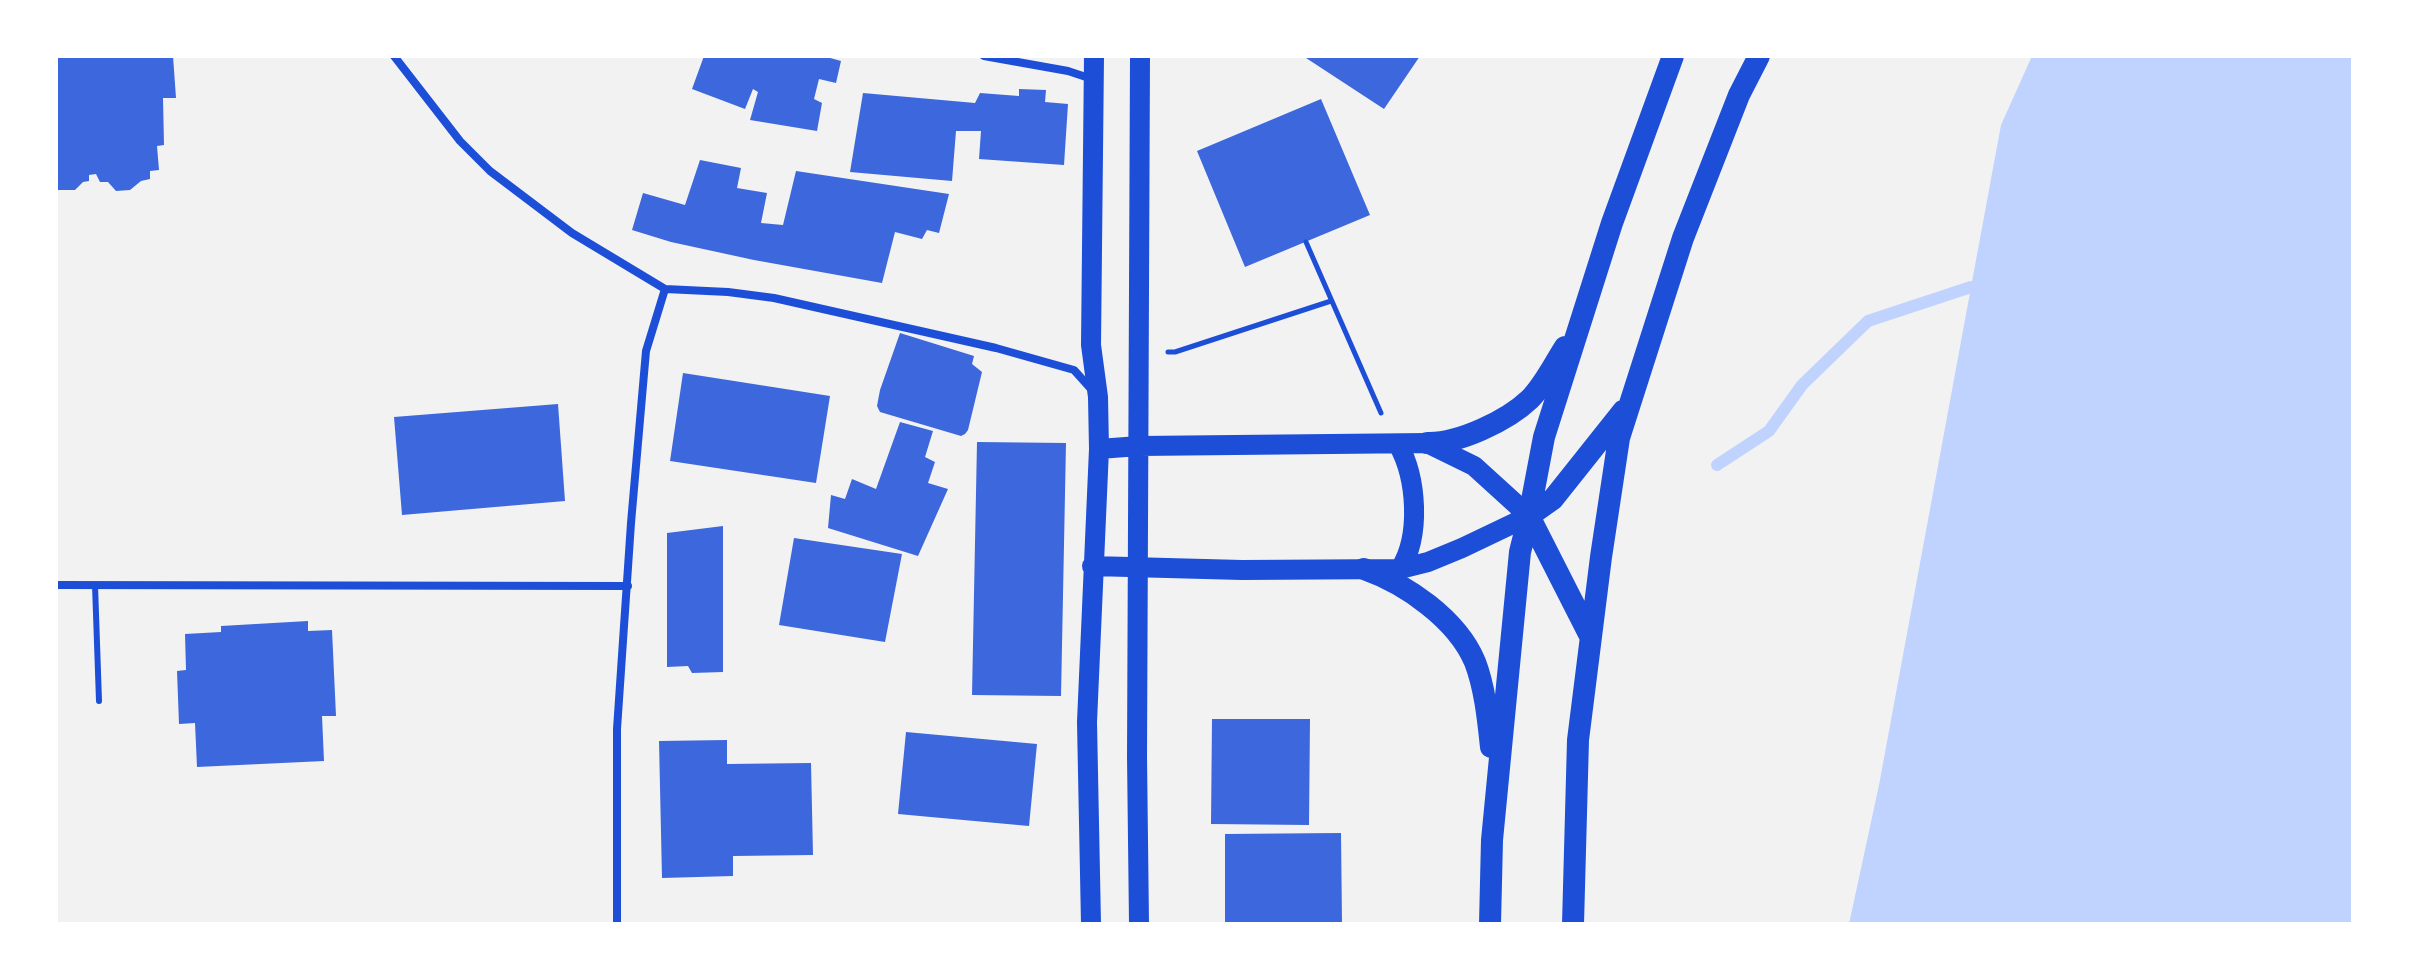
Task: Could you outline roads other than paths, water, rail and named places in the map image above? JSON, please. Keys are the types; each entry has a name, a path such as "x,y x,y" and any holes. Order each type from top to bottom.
{"highway":[{"path":"1490,924 1492,840 1520,552 1544,437 1612,223 1673,56"},
{"path":"1573,924 1578,740 1619,438 1688,225 1739,95 1759,56"},
{"path":"1427,443 1438,444 1488,427 1530,399 1583,314"},
{"path":"1529,516 1553,499 1631,401"},
{"path":"1529,516 1591,637"},
{"path":"1364,569 1396,582 1426,604 1444,619 1474,660 1488,719 1496,798"}],"main road":[{"path":"1091,924 1087,722 1099,449 1098,397 1091,345 1094,56"},
{"path":"1139,924 1140,56"},
{"path":"1092,566 1242,570 1400,569 1428,562 1529,516 1474,466 1427,443 1099,449"},
{"path":"1396,444 1408,474 1415,510 1406,560 1400,569"}],"street":[{"path":"394,56 460,141 490,171 572,233 665,289 774,298 996,348 1074,370 1098,397"},
{"path":"984,56 1068,71 1093,79"},
{"path":"617,924 617,729 631,523 646,351 665,289"},
{"path":"56,585 628,586"}],"lane":[{"path":"95,585 99,701"}],"water":[{"path":"2032,56 2353,56 2353,924 1849,924 1879,785 2001,125"}],"waterway":[{"path":"1717,465 1769,431 1802,385 1868,321 1971,287"}]}
